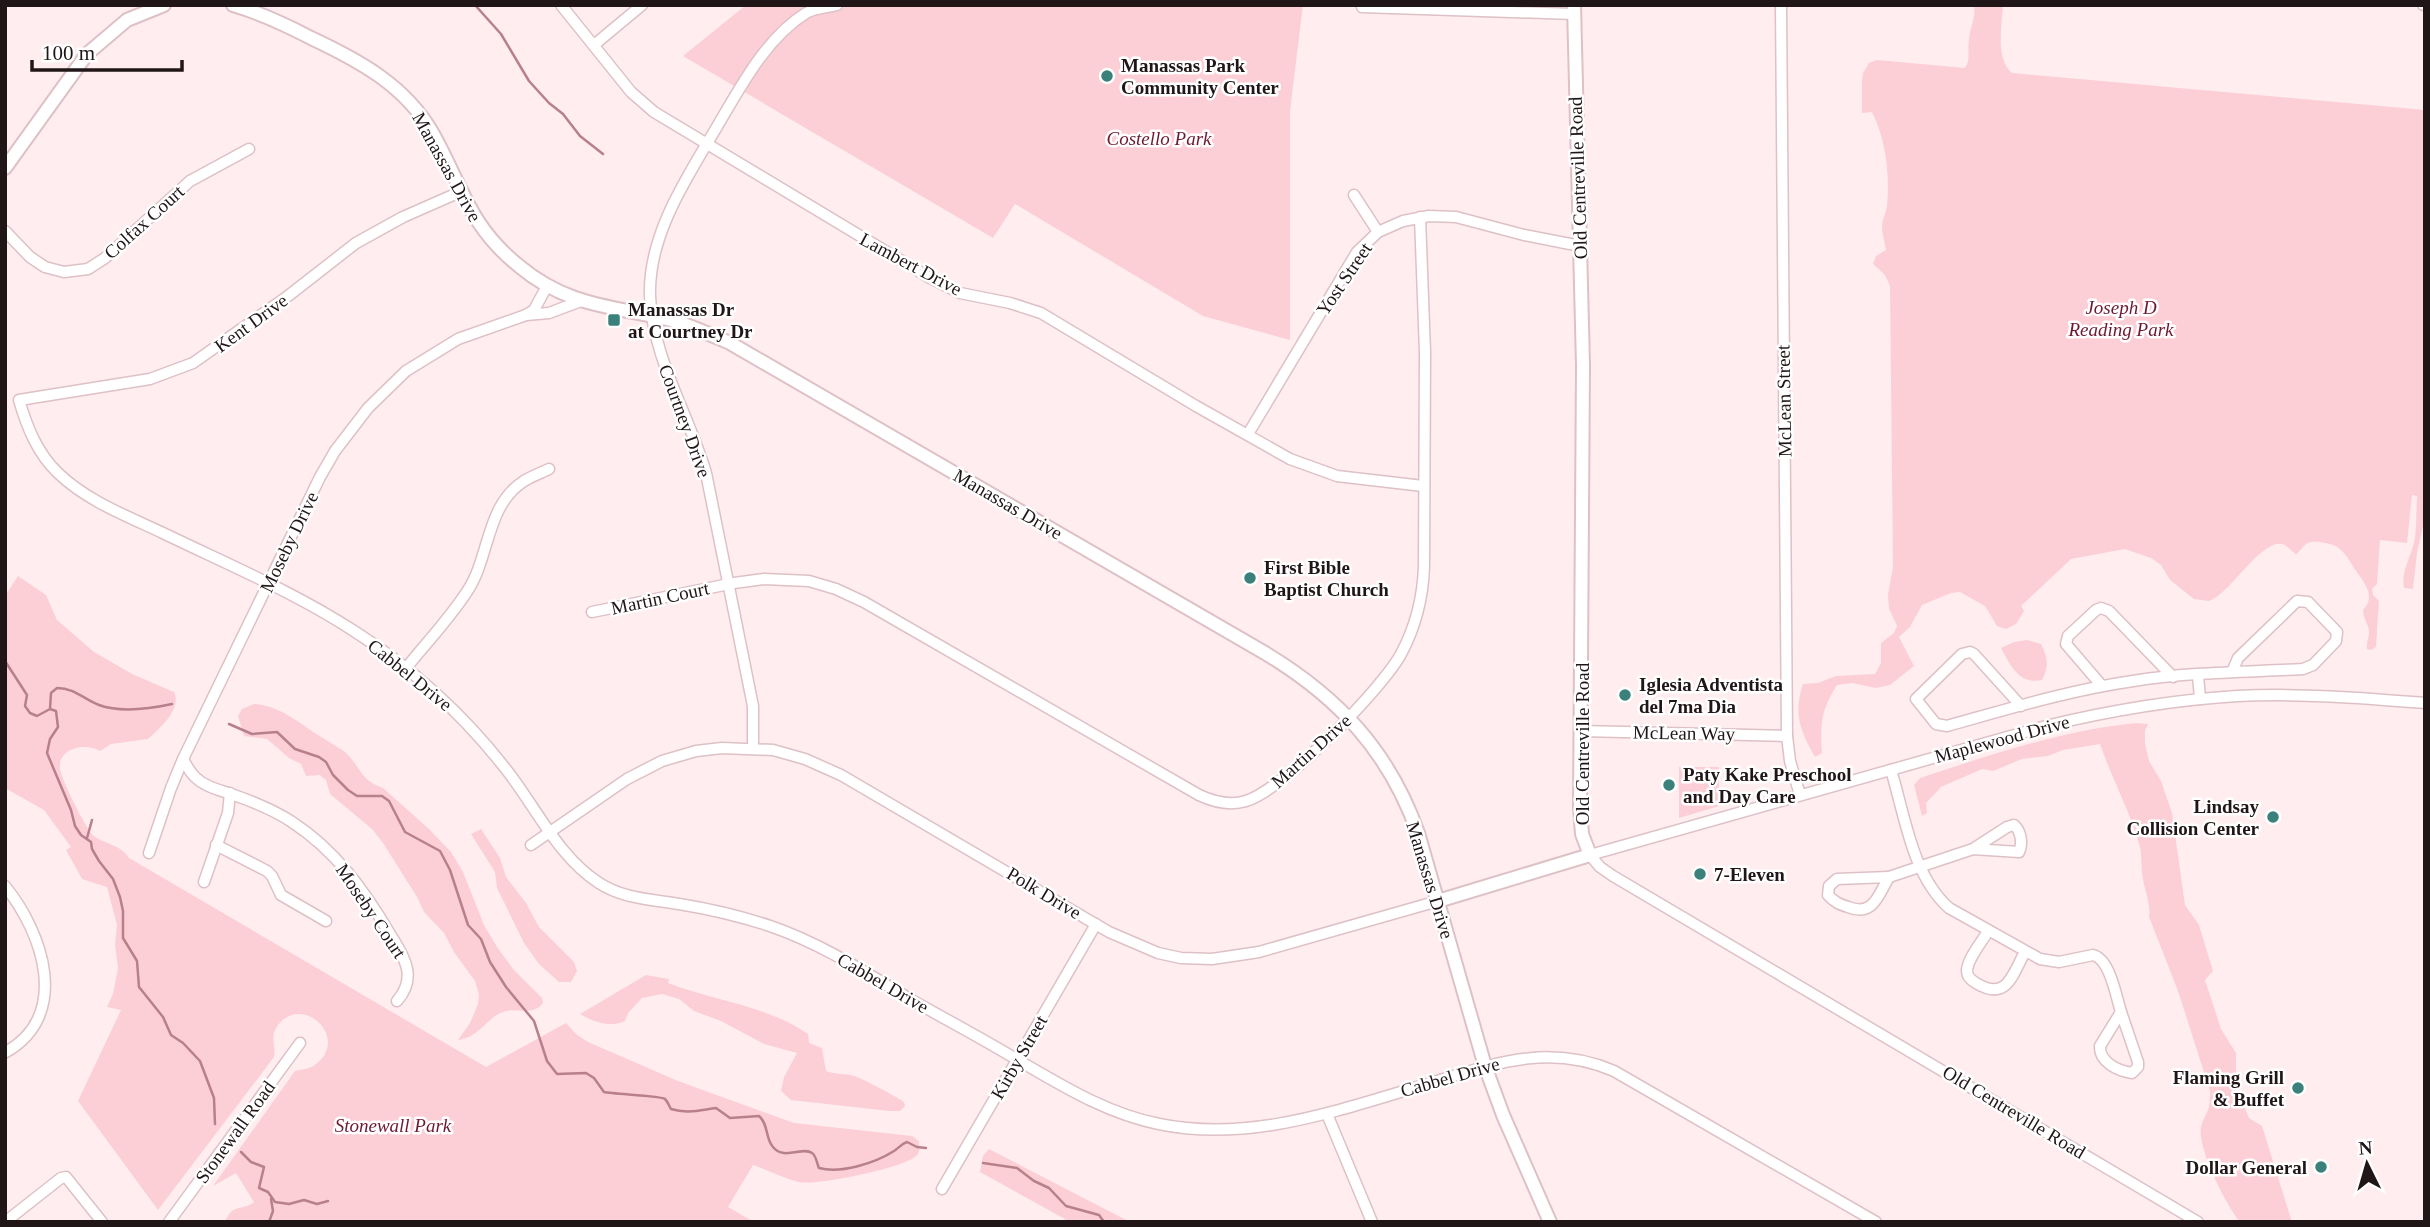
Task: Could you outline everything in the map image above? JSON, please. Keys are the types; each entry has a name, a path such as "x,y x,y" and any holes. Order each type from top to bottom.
{"main road":[{"path":"5,168 87,54 127,20 164,5"},
{"name":"Manassas Drive","path":"233,5 268,17 348,55 401,92 433,134 460,192 489,238 521,268 547,286 607,309 654,317 697,329 754,357 1305,677 1349,718 1375,749 1402,794 1418,833 1486,1066 1503,1115 1550,1222"},
{"name":"Old Centreville Road","path":"1574,9 1583,365 1580,822 1581,834 1590,855"},
{"name":"Polk Drive","path":"1438,901 1590,855"}],"street":[{"name":"Lambert Drive","path":"561,5 631,92 645,105 706,145 930,278 960,293 1010,303 1041,313 1290,459 1337,476 1423,486"},
{"path":"594,45 642,5"},
{"name":"Courtney Drive","path":"753,748 753,706 729,584 697,443 664,363 650,294 653,265 658,245 680,191 757,60 808,12 837,5"},
{"name":"McLean Street","path":"1781,5 1787,736 1790,761 1800,795"},
{"path":"1362,7 1574,9"},
{"name":"Colfax Court","path":"5,231 30,257 45,267 64,272 88,269 105,258 190,181 249,149"},
{"name":"Kent Drive","path":"19,400 150,379 193,363 356,243 403,217 460,192"},
{"path":"1354,195 1378,232"},
{"name":"Yost Street","path":"1248,434 1357,252 1378,232 1420,217 1456,217 1580,246"},
{"name":"Martin Drive","path":"729,584 789,579 836,589 864,602 1199,795 1217,802 1243,802 1269,790 1349,718 1391,671 1407,643 1416,619 1424,579 1425,352 1420,217"},
{"path":"526,315 534,310 547,286"},
{"name":"Moseby Drive","path":"149,853 183,759 320,477 335,451 368,408 406,372 458,339 526,315 549,313 581,301"},
{"name":"Cabbel Drive","path":"19,400 25,422 37,446 54,469 78,490 316,607 407,667 438,694 488,747 580,868 614,891 642,900 742,917 806,941 847,961 1077,1094 1159,1124 1210,1130 1275,1125 1327,1114 1486,1066 1520,1058 1557,1056 1597,1063 1614,1070 1875,1222"},
{"path":"407,667 468,590 484,552 490,529 504,501 524,481 549,469"},
{"name":"Martin Court","path":"592,612 729,584"},
{"path":"2021,706 1974,654 1969,652 1962,654 1916,699 1939,726 2102,687 2172,677 2308,668 2336,642 2337,632 2308,602 2297,601 2238,658 2232,672"},
{"path":"2102,687 2066,644 2068,636 2101,608 2109,611 2172,677"},
{"path":"2198,675 2200,699"},
{"name":"Maplewood Drive","path":"1590,855 2082,717 2200,699 2292,695 2425,703"},
{"name":"McLean Way","path":"1581,731 1787,736"},
{"name":"Polk Drive","path":"531,845 626,779 662,761 696,751 753,748 793,755 841,775 1096,924 1158,953 1181,958 1212,959 1259,952 1438,901"},
{"name":"Moseby Court","path":"183,759 195,777 203,783 263,806 291,821 345,867 407,963 407,987 397,1001"},
{"path":"1891,770 1921,867 1939,899 1949,908 2040,959 2059,962 2098,956 2105,963 2138,1062 2138,1067 2132,1073 2106,1062 2100,1053 2100,1046 2121,1012"},
{"path":"204,882 229,813 230,793"},
{"path":"1889,877 1872,906 1867,909 1856,910 1834,902 1828,895 1829,886 1837,879 1889,877 1973,849 2007,827 2014,825 2021,839 2019,852 1973,849"},
{"path":"216,845 267,871 281,895 326,921"},
{"name":"Old Centreville Road","path":"1590,855 1600,867 1613,876 2198,1222"},
{"path":"5,886 36,939 45,982 38,1021 24,1039 6,1052"},
{"name":"Kirby Street","path":"942,1189 1096,924"},
{"path":"1988,931 1967,973 1972,981 1989,991 2004,988 2025,952"},
{"name":"Stonewall Road","path":"169,1222 300,1043"},
{"path":"1327,1114 1372,1222"},
{"path":"5,1222 61,1178 66,1177 102,1222"}],"green space":[{"name":"Costello Park","path":"746,5 1303,5 1290,111 1290,340 1203,316 1015,204 993,238 683,56"},
{"name":"Joseph D Reading Park","path":"1974,5 2003,5 2001,51 2012,73 2425,110 2425,517 2413,589 2404,588 2403,582 2416,532 2417,496 2412,495 2407,543 2380,540 2377,584 2372,589 2373,595 2379,601 2376,647 2371,650 2367,649 2369,629 2363,610 2369,600 2368,590 2344,552 2331,544 2310,542 2296,554 2282,544 2274,545 2255,558 2227,588 2209,601 2194,599 2170,580 2161,565 2151,558 2125,549 2071,559 2021,606 2024,611 2016,624 2006,629 1997,626 1985,606 1960,592 1922,605 1910,627 1899,637 1914,666 1890,685 1876,688 1852,683 1837,685 1823,717 1822,753 1815,757 1805,738 1798,713 1803,684 1818,683 1836,676 1875,674 1881,663 1881,643 1894,633 1897,626 1889,609 1888,594 1893,567 1890,286 1885,275 1873,264 1876,256 1886,250 1882,227 1887,206 1888,182 1881,134 1872,112 1862,113 1863,73 1869,63 1877,60 1965,68"},
{"name":"Stonewall Park","path":"18,576 46,595 57,620 94,652 132,674 174,692 176,698 164,724 148,739 111,744 100,751 81,747 68,751 63,756 61,773 74,804 98,839 117,847 129,858 486,1067 566,1023 588,1042 678,1081 794,1123 912,1136 919,1141 918,1154 908,1161 878,1171 808,1183 793,1181 753,1165 728,1207 754,1222 225,1222 231,1212 254,1202 236,1173 213,1186 295,1071 314,1066 325,1053 328,1041 325,1030 307,1015 296,1014 285,1019 275,1030 274,1057 158,1210 78,1101 121,1010 107,1007 113,994 118,968 115,945 117,925 107,887 82,879 66,850 71,847 44,810 5,788 5,596"},
{"path":"2027,640 2041,644 2045,653 2047,666 2042,680 2027,680 2022,677 2012,667 2001,648"},
{"path":"254,704 274,708 343,751 366,778 383,788 451,852 463,872 484,925 514,970 542,998 543,1003 539,1007 506,1011 494,1017 473,1035 458,1040 470,1023 478,1004 479,994 475,981 444,933 424,912 383,843 372,829 330,794 326,780 320,775 306,776 301,764 289,758 267,739 244,736 238,716 242,709"},
{"path":"2137,723 2148,724 2145,744 2149,761 2161,781 2172,813 2185,905 2199,925 2213,971 2205,980 2221,1029 2236,1053 2236,1086 2249,1118 2262,1126 2292,1222 2240,1222 2220,1190 2208,1162 2203,1148 2201,1127 2209,1107 2210,1091 2178,991 2149,917 2141,851 2136,834 2100,744 2022,759 1993,771 1982,769 1941,787 1926,803 1927,813 1922,816 1914,785 1920,778 2054,737"},
{"path":"1679,767 1719,767 1719,806 1679,818"},
{"path":"481,829 500,858 506,877 526,903 539,927 574,962 577,971 571,982 559,982 539,964 524,943 497,888 495,872 471,834"},
{"path":"646,975 669,979 668,983 757,1010 792,1024 808,1034 809,1043 822,1048 826,1071 859,1078 904,1102 905,1106 900,1111 890,1111 791,1100 781,1091 784,1077 797,1053 764,1044 721,1021 694,1011 679,999 662,994 642,998 628,1013 625,1021 620,1023 602,1023 580,1014"},
{"path":"989,1149 1130,1222 1069,1222 980,1172 983,1156"}],"waterway":[{"path":"475,5 501,34 529,81 563,114 580,136 603,154"},
{"path":"5,661 27,695 25,706 30,713 37,716 50,709 51,693 57,688 69,690 99,705 116,709 145,709 172,704"},
{"path":"50,709 56,711 58,727 50,739 47,753 75,826 81,835 91,842 99,861 113,879 123,911 123,938 137,961 139,987 163,1017 171,1035 200,1061 214,1098 215,1124"},
{"path":"229,724 252,734 277,732 295,749 319,757 348,790 357,796 382,796 389,801 405,832 440,851 450,870 468,925 481,939 490,962 506,987 534,1021 547,1061 557,1074 586,1073 594,1078 604,1092 662,1098 671,1109 694,1111 716,1108 730,1118 759,1116 777,1151 808,1151 814,1156 819,1168 837,1170 858,1166 886,1155 907,1142 926,1148"},
{"path":"87,838 92,820"},
{"path":"241,1152 251,1162 264,1167 259,1188 268,1192 275,1202 289,1204 304,1200 317,1204 328,1201"},
{"path":"983,1163 1017,1168 1049,1188 1066,1206 1099,1215 1104,1222"},
{"path":"269,1222 273,1211 271,1199"}],"place":[{"name":"Manassas Park Community Center","path":"1107,76"},
{"name":"Manassas Dr at Courtney Dr","path":"614,320"},
{"name":"First Bible Baptist Church","path":"1250,578"},
{"name":"Iglesia Adventista del 7ma Dia","path":"1625,695"},
{"name":"Paty Kake Preschool and Day Care","path":"1669,785"},
{"name":"Lindsay Collision Center","path":"2273,817"},
{"name":"7-Eleven","path":"1700,874"},
{"name":"Flaming Grill & Buffet","path":"2298,1088"},
{"name":"Dollar General","path":"2321,1167"}]}
